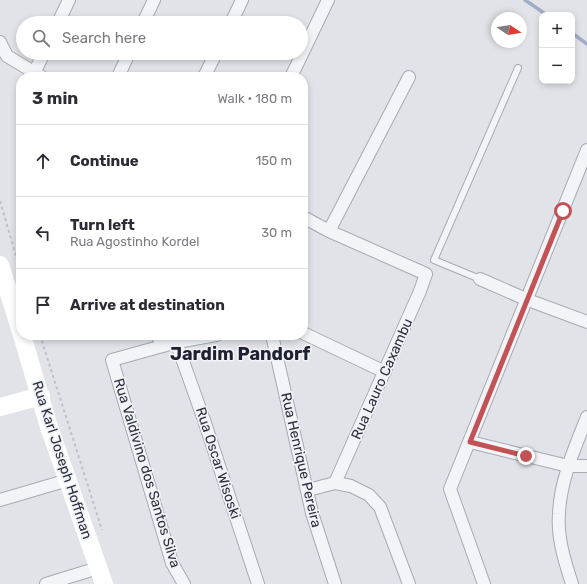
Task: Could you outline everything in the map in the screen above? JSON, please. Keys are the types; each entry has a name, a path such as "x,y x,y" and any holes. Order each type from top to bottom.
{"street":[{"path":"61,16 69,0"},
{"path":"146,16 154,0"},
{"path":"234,16 242,0"},
{"path":"308,42 328,0"},
{"path":"0,43 7,56 33,72"},
{"path":"39,72 42,60"},
{"path":"120,72 126,60"},
{"path":"206,72 212,60"},
{"path":"293,72 299,60"},
{"path":"308,220 329,231 408,77"},
{"path":"484,584 450,489 587,152"},
{"name":"Rua Lauro Caxambu","path":"329,231 426,274 420,292 335,483"},
{"path":"0,265 16,316"},
{"path":"480,279 528,300 587,322"},
{"path":"308,335 385,372"},
{"name":"Rua Karl Joseph Hoffman","path":"24,340 49,427 101,576"},
{"path":"160,340 163,346 174,340"},
{"name":"Rua Oscar Wisoski","path":"176,340 258,584"},
{"name":"Rua Henrique Pereira","path":"273,340 312,513 335,584"},
{"name":"Rua Valdivino dos Santos Silva","path":"163,346 112,360 172,563 184,584"},
{"path":"0,407 41,396"},
{"path":"572,584 560,541 558,514 568,466 587,416"},
{"path":"470,442 568,466 587,466"},
{"path":"0,500 68,480"},
{"path":"308,490 335,483 351,486 369,495 380,507 409,584"},
{"path":"46,584 101,576"}],"lane":[{"path":"480,279 434,260 518,68"}],"path":[{"path":"0,201 16,256"},
{"path":"42,340 103,532"}],"waterway":[{"path":"525,0 543,12"},
{"path":"575,35 587,44"}],"district":[{"name":"Jardim Pandorf","path":"240,354"}],"route":[{"path":"526,456 470,442 563,211"}]}
